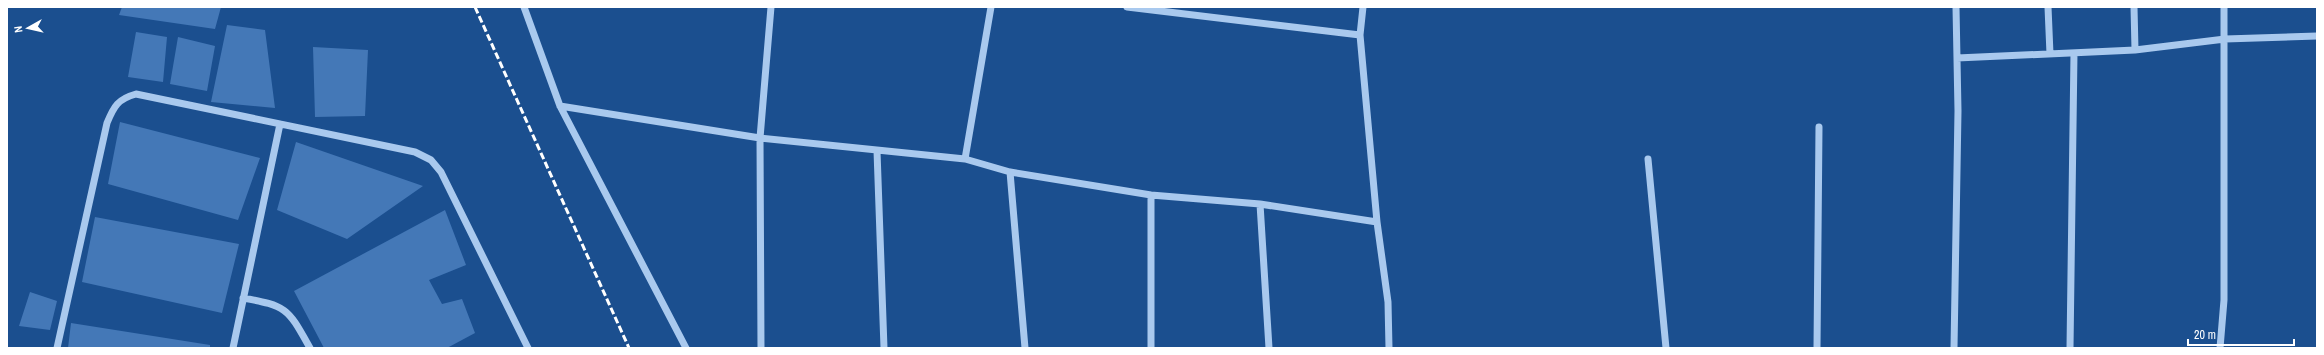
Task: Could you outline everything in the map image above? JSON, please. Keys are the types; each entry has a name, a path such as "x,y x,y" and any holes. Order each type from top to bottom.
{"street":[{"path":"524,7 560,106 686,348"},
{"path":"762,348 760,138 771,7"},
{"path":"965,159 990,7"},
{"path":"1127,7 1360,35"},
{"path":"1363,7 1360,35 1377,222 1388,302 1389,348"},
{"path":"1954,348 1957,58 1956,7"},
{"path":"2048,7 2050,54"},
{"path":"2134,7 2135,50"},
{"path":"2220,348 2224,300 2224,7"},
{"path":"1957,58 2135,50 2224,39 2317,36"},
{"path":"2070,348 2074,52"},
{"path":"57,348 107,123 114,108 124,97 136,94 415,152 431,160 441,172 528,348"},
{"path":"560,106 760,138 965,159 1010,172 1151,195 1260,204 1377,222"},
{"path":"233,348 280,124"},
{"path":"1817,348 1819,127"},
{"path":"877,151 884,348"},
{"path":"1648,159 1666,348"},
{"path":"1010,172 1025,348"},
{"path":"1151,195 1151,348"},
{"path":"1260,204 1269,348"},
{"path":"243,298 272,303 286,310 310,348"}],"building":[{"path":"122,7 221,7 215,29 119,15"},
{"path":"227,25 265,30 275,108 211,102"},
{"path":"136,32 167,37 163,82 128,77"},
{"path":"178,37 215,46 207,91 170,84"},
{"path":"313,47 368,50 365,116 315,117"},
{"path":"120,122 260,158 238,220 108,184"},
{"path":"296,142 423,186 347,239 277,210"},
{"path":"445,210 466,265 429,280 442,304 462,299 475,333 447,348 324,348 294,291"},
{"path":"95,217 239,244 222,313 82,282"},
{"path":"30,292 57,301 50,330 19,326"},
{"path":"71,323 210,345 210,348 68,348"}],"railway":[{"path":"475,7 629,348"}]}
